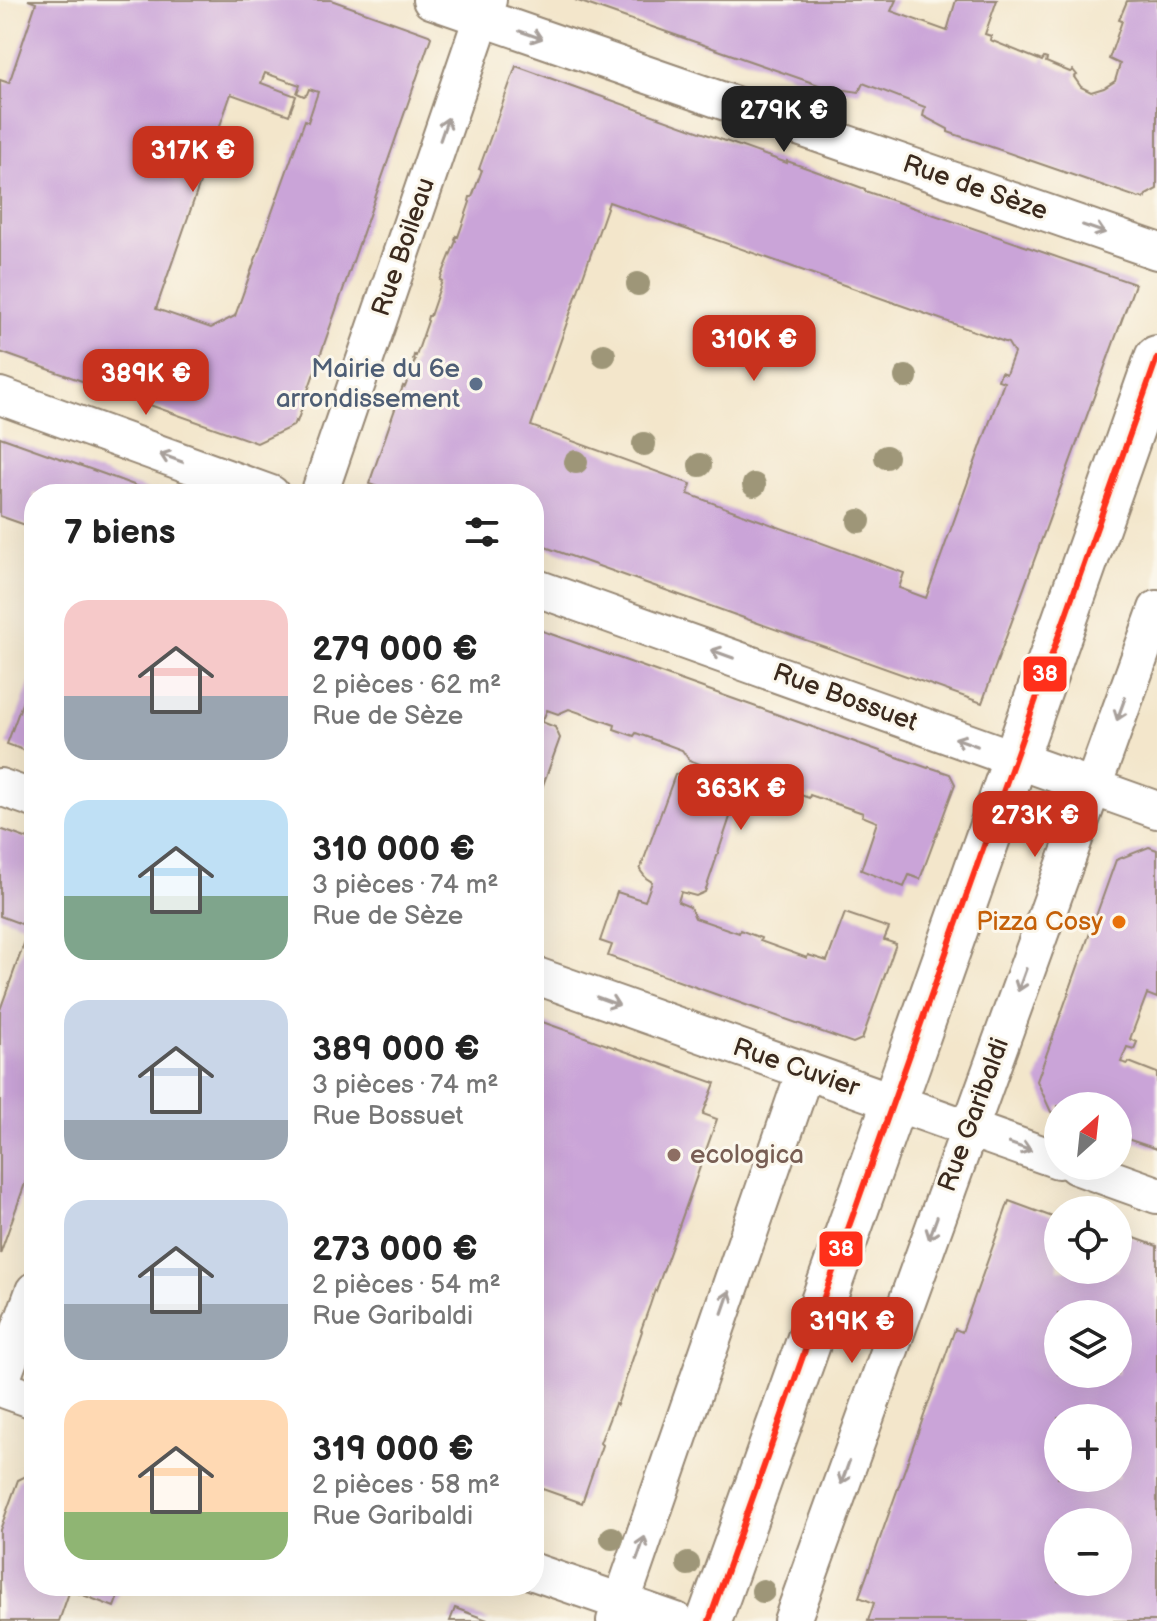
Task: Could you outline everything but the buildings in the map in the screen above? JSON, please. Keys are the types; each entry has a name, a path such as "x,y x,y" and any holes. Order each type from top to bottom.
{"main road":[{"path":"709,1621 1157,358"}],"street":[{"name":"Rue de Sèze","path":"431,0 486,9 1157,251"},
{"name":"Rue Boileau","path":"322,484 486,9"},
{"path":"0,396 243,484"},
{"name":"Rue Bossuet","path":"544,591 1157,810"},
{"name":"Rue Garibaldi","path":"792,1621 1157,609"},
{"path":"0,787 24,795"},
{"name":"Rue Cuvier","path":"544,979 1044,1155"},
{"path":"618,1611 805,1071"},
{"path":"1115,1180 1157,1195"},
{"path":"24,1319 0,1386 24,1396"},
{"path":"544,1577 618,1611 676,1621"}],"transit line":[{"name":"38","path":"709,1621 1157,358"}],"place":[{"name":"Mairie du 6e arrondissement","path":"476,384"},
{"name":"Pizza Cosy","path":"1119,922"},
{"name":"ecologica","path":"674,1155"}]}
